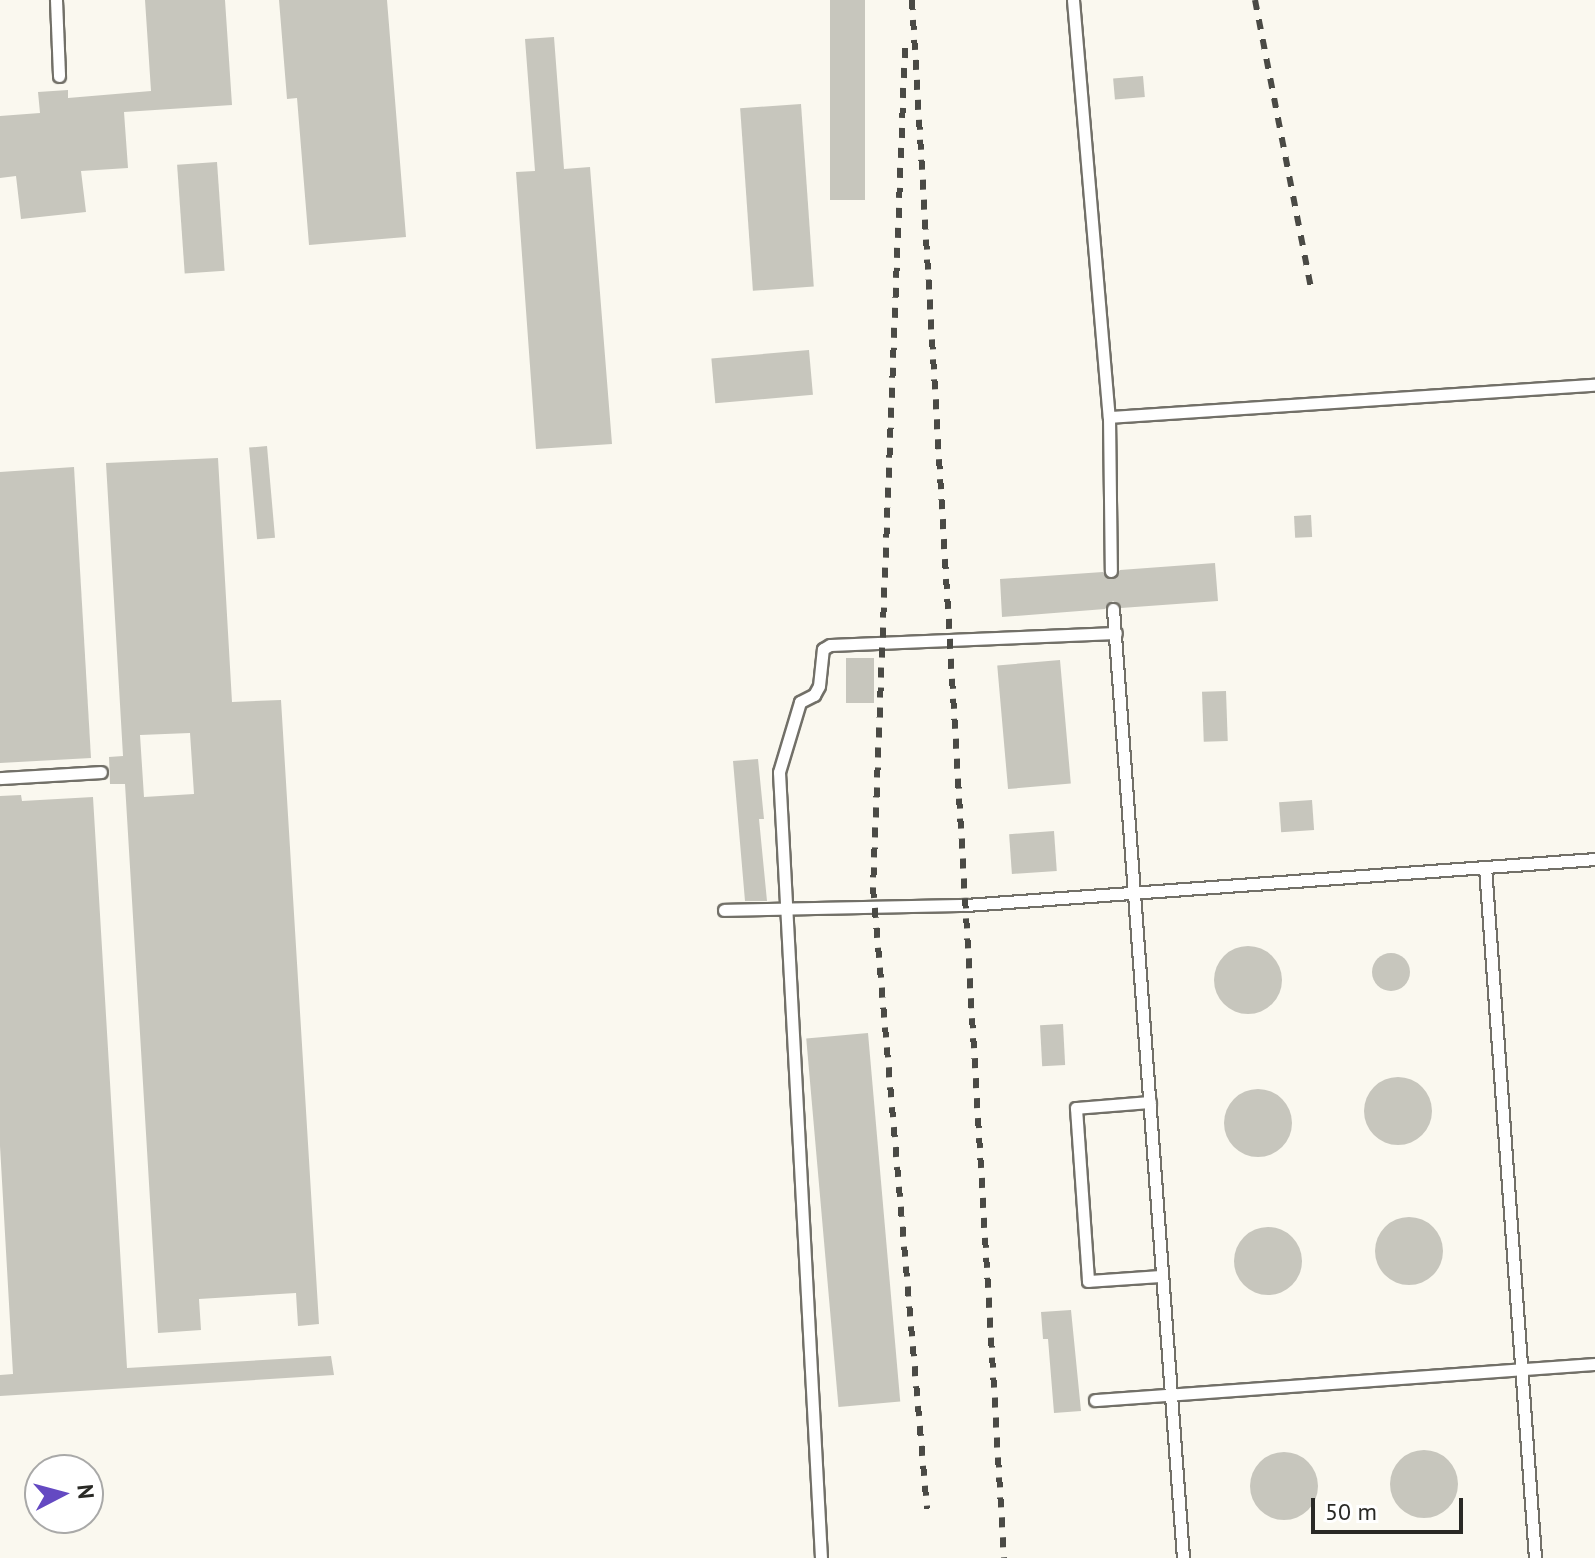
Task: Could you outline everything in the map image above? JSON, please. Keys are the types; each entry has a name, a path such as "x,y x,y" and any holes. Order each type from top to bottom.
{"lane":[{"path":"56,0 59,76"},
{"path":"1073,0 1109,417 1111,571"},
{"path":"1109,417 1595,385"},
{"path":"1113,609 1183,1558"},
{"path":"821,1558 779,772 800,702 814,695 819,686 823,649 830,645 1116,633"},
{"path":"0,778 101,772"},
{"path":"724,910 966,905 1595,859"},
{"path":"1485,867 1535,1558"},
{"path":"1150,1102 1076,1108 1088,1281 1162,1276"},
{"path":"1095,1400 1595,1364"}],"building":[{"path":"145,0 225,0 232,105 124,112 128,168 81,171 86,212 21,219 16,176 0,178 0,116 40,113 38,92 68,90 68,98 151,91"},
{"path":"279,0 387,0 406,237 309,245 297,98 287,99"},
{"path":"830,0 865,0 865,200 830,200"},
{"path":"554,37 564,169 590,167 612,444 536,449 516,172 535,171 525,39"},
{"path":"1143,76 1145,97 1115,100 1113,79"},
{"path":"801,104 814,287 753,291 740,108"},
{"path":"217,162 225,271 185,274 177,165"},
{"path":"809,350 813,395 715,403 711,359"},
{"path":"267,446 275,538 257,539 249,448"},
{"path":"218,458 232,702 281,700 319,1324 298,1326 296,1293 199,1299 201,1330 158,1333 125,784 110,784 109,757 123,756 106,463","holes":["190,733 194,794 144,797 140,735"]},
{"path":"74,467 91,758 0,763 0,472"},
{"path":"1311,515 1312,537 1295,538 1294,516"},
{"path":"1215,563 1218,601 1121,608 1113,601 1105,609 1002,617 1000,579 1103,572 1112,579 1120,570"},
{"path":"846,658 874,658 874,703 846,703"},
{"path":"1060,660 1071,784 1008,789 997,665"},
{"path":"1226,691 1228,741 1204,742 1202,692"},
{"path":"758,759 764,819 759,819 767,901 745,901 733,761"},
{"path":"21,795 22,801 93,797 127,1368 331,1356 334,1375 0,1396 0,1375 13,1374 0,1146 0,796"},
{"path":"1312,800 1314,830 1281,832 1279,802"},
{"path":"1054,831 1057,871 1012,874 1009,834"},
{"path":"1248,946 1272,956 1282,980 1272,1004 1248,1014 1224,1004 1214,980 1224,956"},
{"path":"1391,953 1404,959 1410,972 1404,985 1391,991 1378,985 1372,972 1378,959"},
{"path":"1063,1024 1065,1065 1042,1066 1040,1025"},
{"path":"868,1033 900,1402 838,1407 806,1038"},
{"path":"1398,1077 1422,1087 1432,1111 1422,1135 1398,1145 1374,1135 1364,1111 1374,1087"},
{"path":"1258,1089 1282,1099 1292,1123 1282,1147 1258,1157 1234,1147 1224,1123 1234,1099"},
{"path":"1409,1217 1433,1227 1443,1251 1433,1275 1409,1285 1385,1275 1375,1251 1385,1227"},
{"path":"1268,1227 1292,1237 1302,1261 1292,1285 1268,1295 1244,1285 1234,1261 1244,1237"},
{"path":"1071,1310 1081,1411 1054,1413 1048,1339 1043,1339 1041,1312"},
{"path":"1424,1450 1448,1460 1458,1484 1448,1508 1424,1518 1400,1508 1390,1484 1400,1460"},
{"path":"1284,1452 1308,1462 1318,1486 1308,1510 1284,1520 1260,1510 1250,1486 1260,1462"}],"railway":[{"path":"912,0 1004,1558"},
{"path":"1255,0 1312,294"},
{"path":"905,48 873,888 927,1509"}]}
